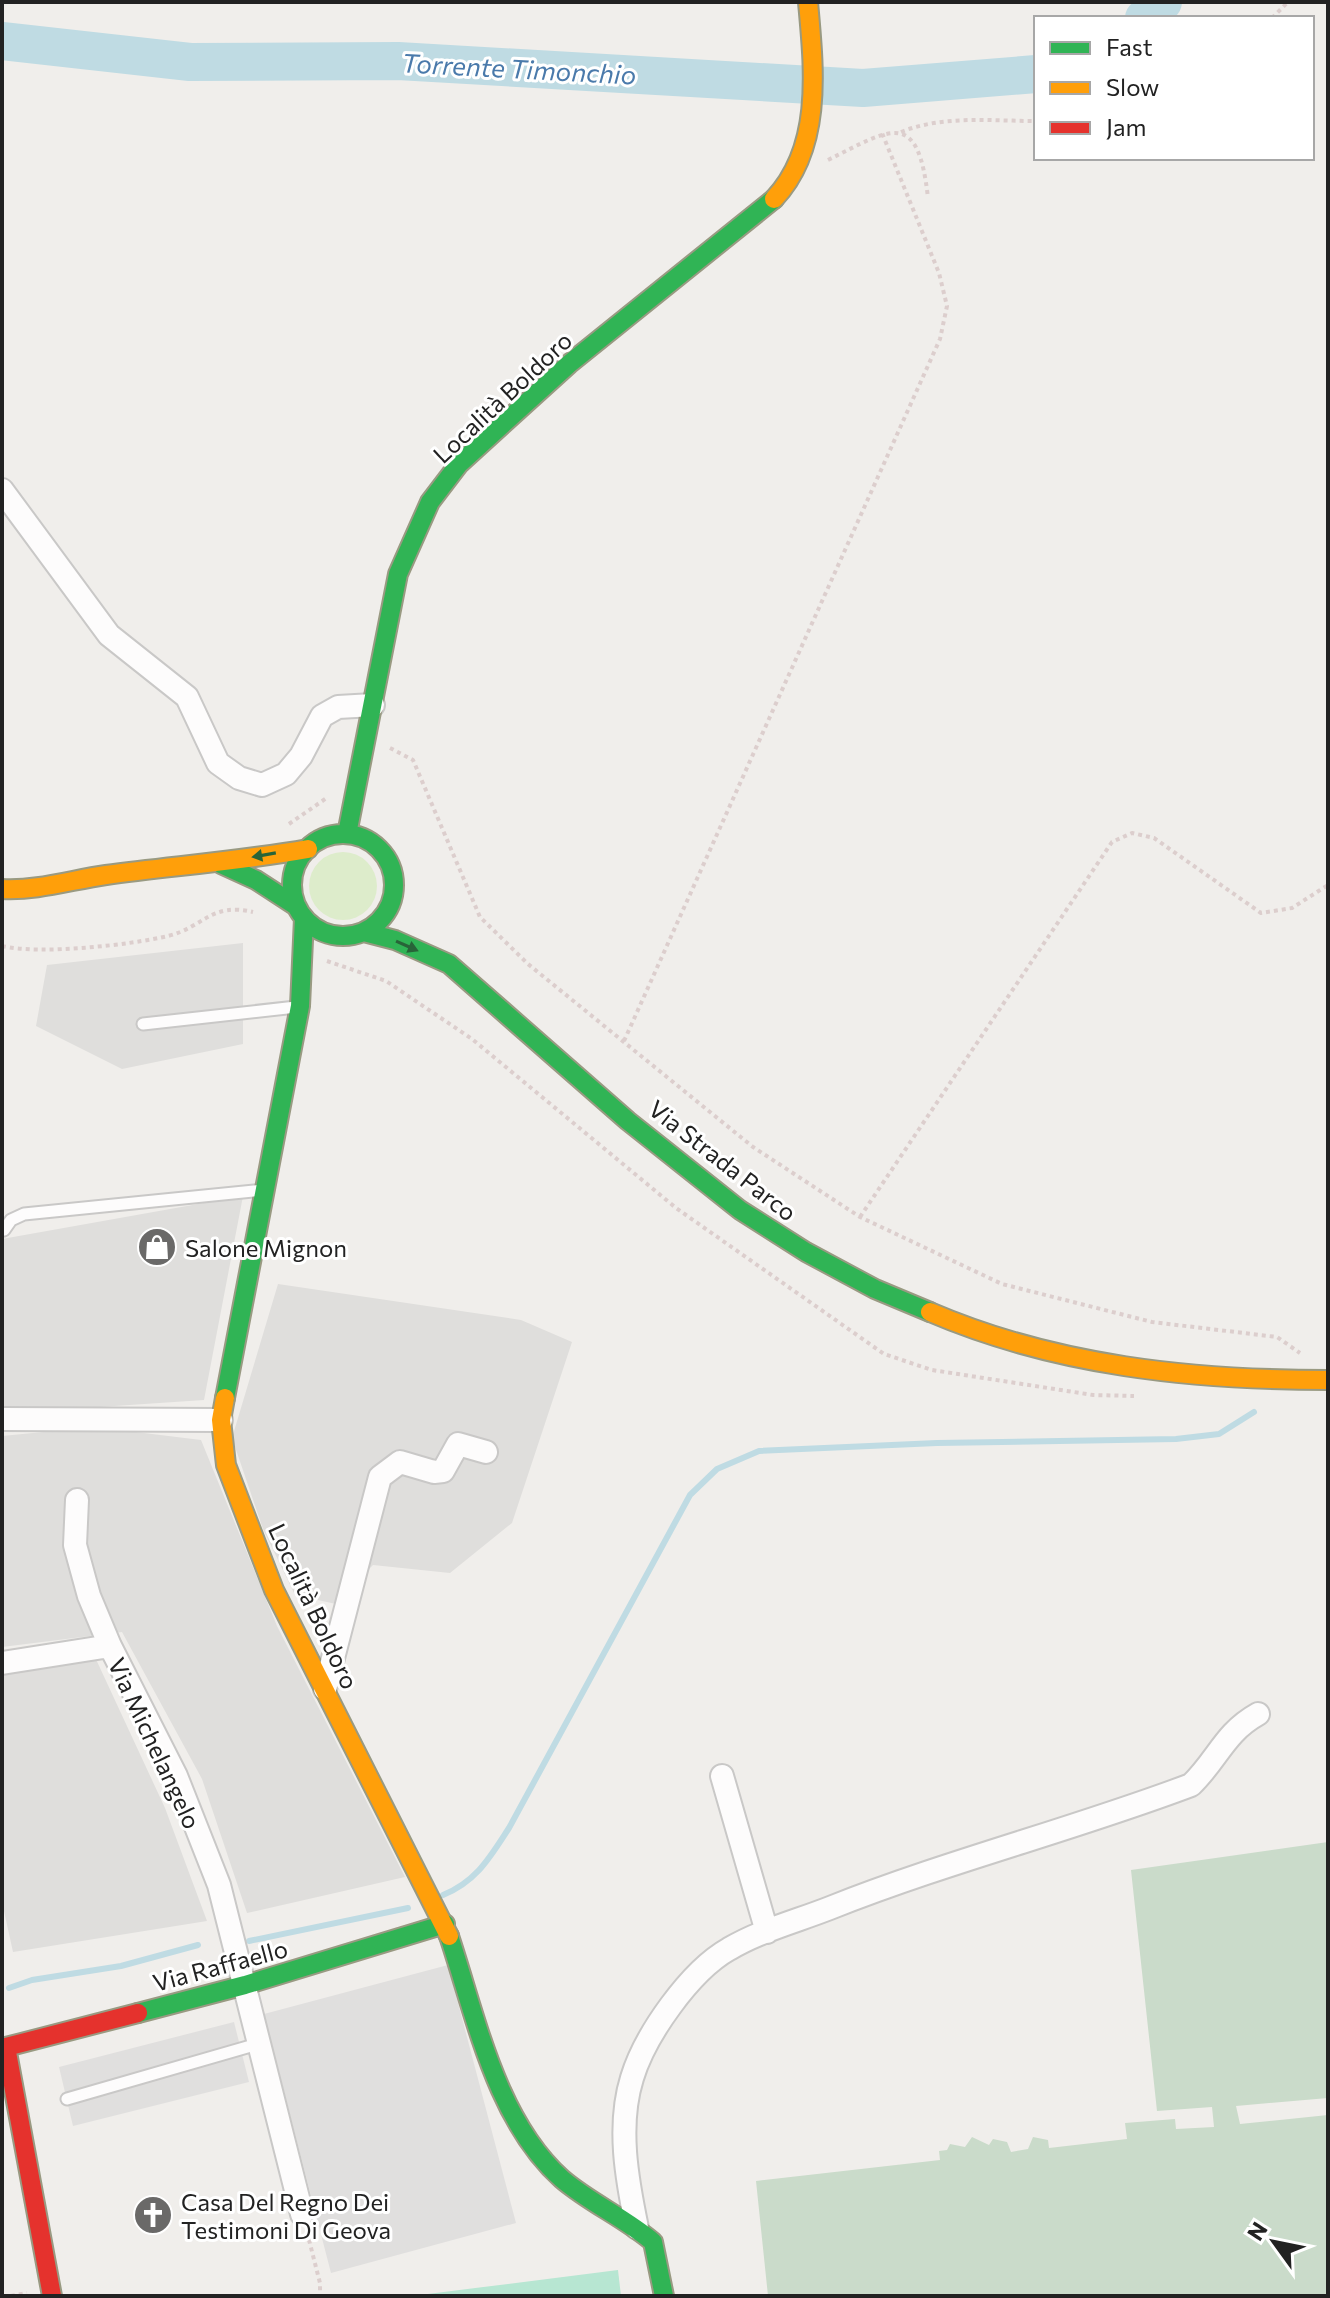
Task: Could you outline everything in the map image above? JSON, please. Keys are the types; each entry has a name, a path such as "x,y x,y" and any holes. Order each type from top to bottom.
{"street":[{"name":"Località Boldoro","path":"347,834 398,574 430,502 459,464 569,364 760,214 783,190 803,158 810,105 809,11"},
{"path":"2,490 109,635 187,697 218,763 239,778 262,785 286,774 301,756 322,716 338,707 373,705"},
{"path":"300,912 293,876 308,849 319,840 347,834 364,838 379,848 389,862 394,879 388,910 332,952"},
{"path":"2,889 24,890 120,873 221,864 308,849"},
{"path":"221,864 256,880 331,935 356,934"},
{"name":"Località Boldoro","path":"300,912 300,1006 221,1420 226,1465 274,1590 445,1924 494,2071 521,2127 543,2160 564,2181 637,2228"},
{"name":"Via Strada Parco","path":"356,934 395,940 449,964 726,1199 789,1242 872,1288 971,1329 1092,1362 1237,1380 1328,1380"},
{"name":"Località Boldoro","path":"300,1006 320,967"},
{"path":"2,1419 221,1420"},
{"path":"325,1689 380,1477 400,1462 434,1472 443,1471 458,1444 486,1452"},
{"name":"Via Michelangelo","path":"77,1500 75,1534 80,1565 110,1646 176,1776 219,1885 302,2214"},
{"path":"2,1663 110,1646"},
{"path":"664,2296 653,2242 637,2228 628,2186 624,2133 632,2078 652,2035 684,1988 727,1949 767,1932 899,1881 1191,1785 1209,1767 1222,1743 1237,1726 1258,1714"},
{"path":"722,1776 767,1932"},
{"name":"Via Raffaello","path":"4,2037 245,1985 445,1924"},
{"path":"4,2037 52,2296"}],"lane":[{"path":"143,1024 300,1006"},
{"path":"4,1230 11,1220 24,1214 267,1190"},
{"path":"67,2099 261,2043"}],"path":[{"path":"803,158 823,162 882,133 901,132 946,120 1034,121"},
{"path":"901,132 912,140 924,158 928,198"},
{"path":"624,1041 940,339 947,306 939,273 882,133"},
{"path":"367,737 413,760 480,917 528,964 753,1147 860,1217 1002,1284 1152,1322 1277,1337"},
{"path":"289,825 328,798 332,784"},
{"path":"860,1217 1112,842 1132,833 1154,838 1261,913 1292,908 1328,885"},
{"path":"302,2214 320,2283 320,2296"},
{"path":"11,2296 27,2293"}],"shaded area":[{"path":"243,943 243,1044 122,1069 36,1026 47,965"},
{"path":"243,1196 204,1400 25,1412 2,1408 2,1239"},
{"path":"278,1284 521,1320 572,1342 512,1523 450,1573 373,1565 336,1604 295,1595 263,1529 232,1438"},
{"path":"95,1427 201,1440 277,1626 405,1877 247,1913 202,1779 122,1632 2,1647 2,1436"},
{"path":"94,1655 165,1808 207,1921 13,1952 2,1902 2,1673"},
{"path":"448,1965 516,2223 331,2273 264,2014"},
{"path":"234,2022 249,2082 73,2126 59,2067"}],"green space":[{"path":"350,852 371,867 377,886 375,899 367,910 350,920 336,920 319,910 311,899 309,879 319,862 330,854"},
{"path":"1328,1842 1328,2098 1236,2106 1240,2124 1328,2115 1328,2296 768,2296 756,2181 940,2160 939,2151 947,2150 950,2144 965,2147 972,2137 989,2145 993,2139 1007,2142 1011,2152 1028,2149 1033,2137 1048,2140 1049,2148 1127,2139 1125,2123 1175,2119 1176,2129 1214,2127 1212,2107 1157,2111 1131,1870"},
{"path":"618,2270 621,2296 412,2296"}],"waterway":[{"name":"Torrente Timonchio","path":"1146,16 1163,2"},
{"name":"Torrente Timonchio","path":"2,41 190,62 398,61 863,88 1034,74"},
{"path":"443,1895 474,1875 509,1828 690,1495 717,1469 759,1451 937,1443 1176,1439 1219,1434 1254,1412"},
{"path":"249,1941 408,1908"},
{"path":"9,1988 32,1980 121,1966 198,1945"}],"traffic: fast":[{"path":"347,834 398,574 430,502 459,464 569,364 774,199"},
{"path":"343,834 362,838 379,849 390,866 394,885 390,904 379,921 362,932 343,936 324,932 307,921 296,904 292,885 296,866 307,849 324,838 343,834"},
{"path":"221,864 256,880 296,906"},
{"path":"225,1398 300,1006 304,918"},
{"path":"364,932 395,940 449,964 628,1121 740,1210 806,1252 875,1289 930,1312"},
{"path":"138,2013 245,1985 445,1924"},
{"path":"449,1936 491,2066 520,2128 539,2155 562,2179 653,2242 664,2296"}],"traffic: slow":[{"path":"774,199 790,178 801,156 808,131 813,80 808,2"},
{"path":"2,889 41,887 106,875 308,849"},
{"path":"930,1312 1026,1345 1125,1366 1226,1377 1328,1380"},
{"path":"225,1398 221,1420 226,1465 274,1590 449,1936"}],"traffic: jam":[{"path":"52,2296 6,2047 138,2013"}],"place":[{"name":"Salone Mignon","path":"157,1247"},
{"name":"Casa Del Regno Dei Testimoni Di Geova","path":"153,2215"}]}
